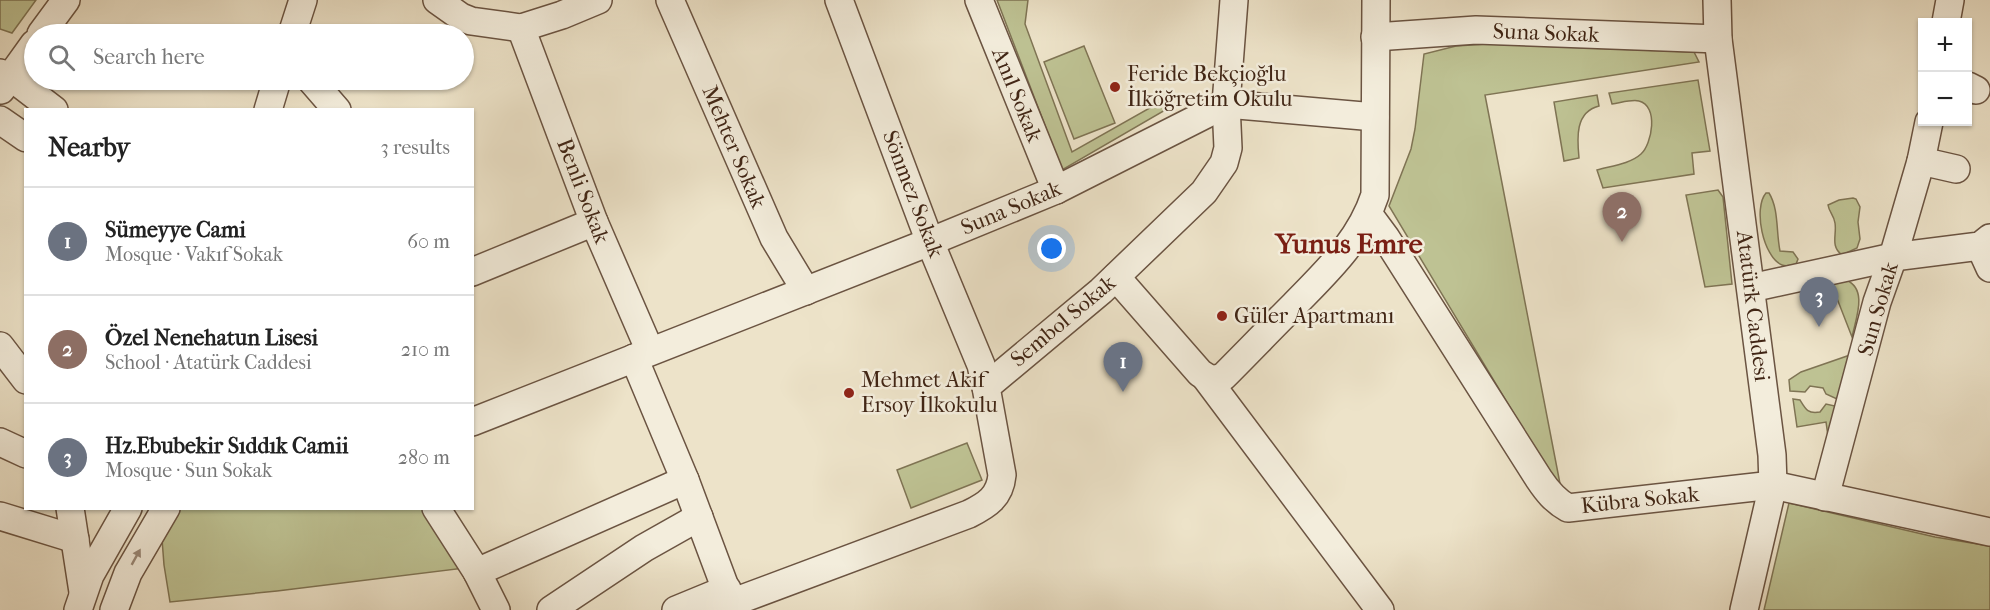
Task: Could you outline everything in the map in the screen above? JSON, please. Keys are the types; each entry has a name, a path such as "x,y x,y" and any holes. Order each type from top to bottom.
{"street":[{"path":"49,24 66,0"},
{"path":"295,24 303,0"},
{"path":"437,0 461,17 471,21 521,28 598,0"},
{"name":"Mehter Sokak","path":"670,0 774,238 806,291"},
{"name":"Sönmez Sokak","path":"839,0 930,242 981,365 986,387"},
{"name":"Anıl Sokak","path":"979,0 1056,190"},
{"name":"Sembol Sokak","path":"986,387 1116,277 1204,192 1224,164 1228,148 1226,104 1234,0"},
{"path":"1206,378 1211,380 1223,377 1336,263 1350,247 1369,216 1375,195 1376,0"},
{"name":"Atatürk Caddesi","path":"1717,0 1719,39 1772,454 1773,485 1744,610"},
{"path":"1947,18 1950,0"},
{"name":"Benli Sokak","path":"521,28 642,355 726,600"},
{"name":"Suna Sokak","path":"1375,37 1476,30 1719,39"},
{"path":"24,56 4,81 51,108"},
{"path":"269,108 274,90"},
{"path":"320,90 335,108"},
{"path":"1226,104 1375,117"},
{"name":"Suna Sokak","path":"474,421 930,242 1056,190 1226,104"},
{"path":"0,120 24,137"},
{"name":"Sun Sokak","path":"1825,496 1877,302 1893,257 1921,161 1928,126"},
{"path":"1921,161 1956,169"},
{"name":"Kübra Sokak","path":"1369,216 1386,238 1539,479 1558,503 1568,508 1773,485 1990,532"},
{"path":"474,271 594,222"},
{"path":"1751,288 1893,257 1987,251"},
{"path":"1116,277 1206,378 1380,610"},
{"path":"0,346 24,377"},
{"path":"676,610 726,600 984,507 995,497 1001,487 1002,476 986,387"},
{"path":"0,442 24,453"},
{"path":"477,572 685,480"},
{"path":"70,510 81,601"},
{"path":"81,601 100,555 127,510"},
{"path":"114,610 128,573 165,510"},
{"path":"437,510 477,572 496,610"},
{"path":"0,516 75,539"},
{"path":"551,610 644,548 699,517"}],"green space":[{"path":"0,0 36,0 12,33 0,29"},
{"path":"997,0 1028,0 1025,24 1072,152 1162,101 1167,109 1062,170"},
{"path":"1487,44 1694,52 1699,62 1485,95 1562,494 1389,206 1411,149 1424,54 1456,46"},
{"path":"1084,46 1115,123 1074,139 1044,62"},
{"path":"1698,80 1710,151 1692,153 1694,174 1603,188 1597,170 1626,162 1641,154 1648,142 1652,126 1649,110 1645,104 1633,100 1612,104 1609,93"},
{"path":"1597,95 1599,106 1585,114 1579,127 1579,158 1564,161 1554,102"},
{"path":"1718,190 1723,197 1732,284 1705,287 1686,195"},
{"path":"1766,193 1769,193 1772,199 1776,213 1780,251 1793,252 1798,259 1796,264 1782,265 1775,260 1765,243 1760,209"},
{"path":"1853,198 1860,207 1858,222 1860,239 1857,248 1842,255 1836,248 1835,223 1828,205 1839,200"},
{"path":"1846,280 1853,284 1859,297 1852,337 1831,283"},
{"path":"1850,355 1837,399 1826,394 1823,388 1810,386 1805,392 1790,391 1789,380 1801,372"},
{"path":"1793,399 1800,400 1810,412 1820,412 1826,404 1835,406 1829,443 1826,422 1797,427"},
{"path":"967,443 982,480 911,508 897,470"},
{"path":"1789,503 1935,537 1990,546 1990,610 1764,610"},
{"path":"179,510 428,510 465,568 170,602 162,539"}],"place":[{"name":"Feride Bekçioğlu İlköğretim Okulu","path":"1115,87"},
{"name":"Özel Nenehatun Lisesi","path":"1622,242"},
{"name":"Güler Apartmanı","path":"1222,316"},
{"name":"Hz.Ebubekir Sıddık Camii","path":"1819,327"},
{"name":"Sümeyye Cami","path":"1123,392"},
{"name":"Mehmet Akif Ersoy İlkokulu","path":"849,393"}],"district":[{"name":"Yunus Emre","path":"1349,243"}]}
